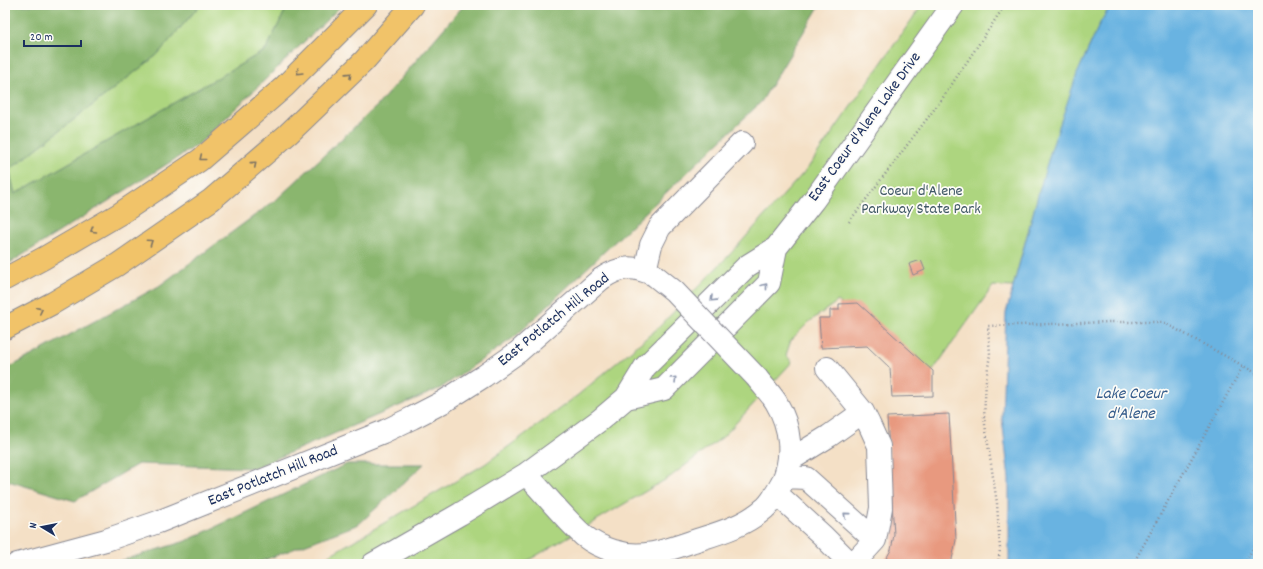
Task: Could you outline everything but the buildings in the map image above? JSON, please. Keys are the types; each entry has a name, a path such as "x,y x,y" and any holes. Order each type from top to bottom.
{"highway":[{"path":"5,279 121,213 200,160 284,87 366,5"},
{"path":"5,328 53,303 117,265 212,200 294,129 364,61 413,5"}],"street":[{"name":"East Coeur d'Alene Lake Drive","path":"373,564 526,474 600,420 626,398 645,367 747,266 776,248 817,195 953,5"},
{"path":"742,142 660,227 651,245 650,273 674,291 757,378 776,402 785,419 789,436 784,477 852,564 875,540 881,508 878,446 863,412 827,368"},
{"name":"East Coeur d'Alene Lake Drive","path":"626,398 664,389 769,284 776,248"},
{"name":"East Potlatch Hill Road","path":"17,564 106,540 158,522 412,418 449,398 518,352 601,279 610,273 627,268 650,273"},
{"path":"526,474 585,536 599,545 614,551 629,554 646,554 662,551 728,531 747,521 766,508 784,477 830,436 863,412"},
{"path":"784,477 806,478 875,540"}],"path":[{"path":"849,222 942,99 1005,5"},
{"path":"998,564 1000,550 996,503 984,418 986,381 990,354 988,326 1110,322 1163,322 1258,374"},
{"path":"1134,564 1243,366"},
{"path":"1244,564 1258,540"}],"green space":[{"path":"5,5 200,5 157,55 9,170 15,194 266,50 288,5 342,5 199,144 5,266"},
{"path":"200,5 288,5 266,50 15,194 9,170 157,55"},
{"path":"464,5 820,5 761,102 516,336 441,388 254,468 138,464 75,501 5,480 5,370 159,286 277,199 377,106"},
{"name":"Coeur d'Alene Parkway State Park","path":"922,5 1111,5 1096,32 1073,88 1030,223 1013,287 993,286 927,379 838,301 809,322 791,340 786,355 792,362 724,436 670,477 522,564 309,564 326,557 485,464 578,395 658,328 733,251 807,169"},
{"path":"347,464 424,464 359,524 254,564 110,564 186,541"}],"water":[{"name":"Lake Coeur d'Alene","path":"1111,5 1258,5 1258,564 1009,564 1009,479 1002,418 1006,313 1051,150 1077,74 1100,23"}]}
